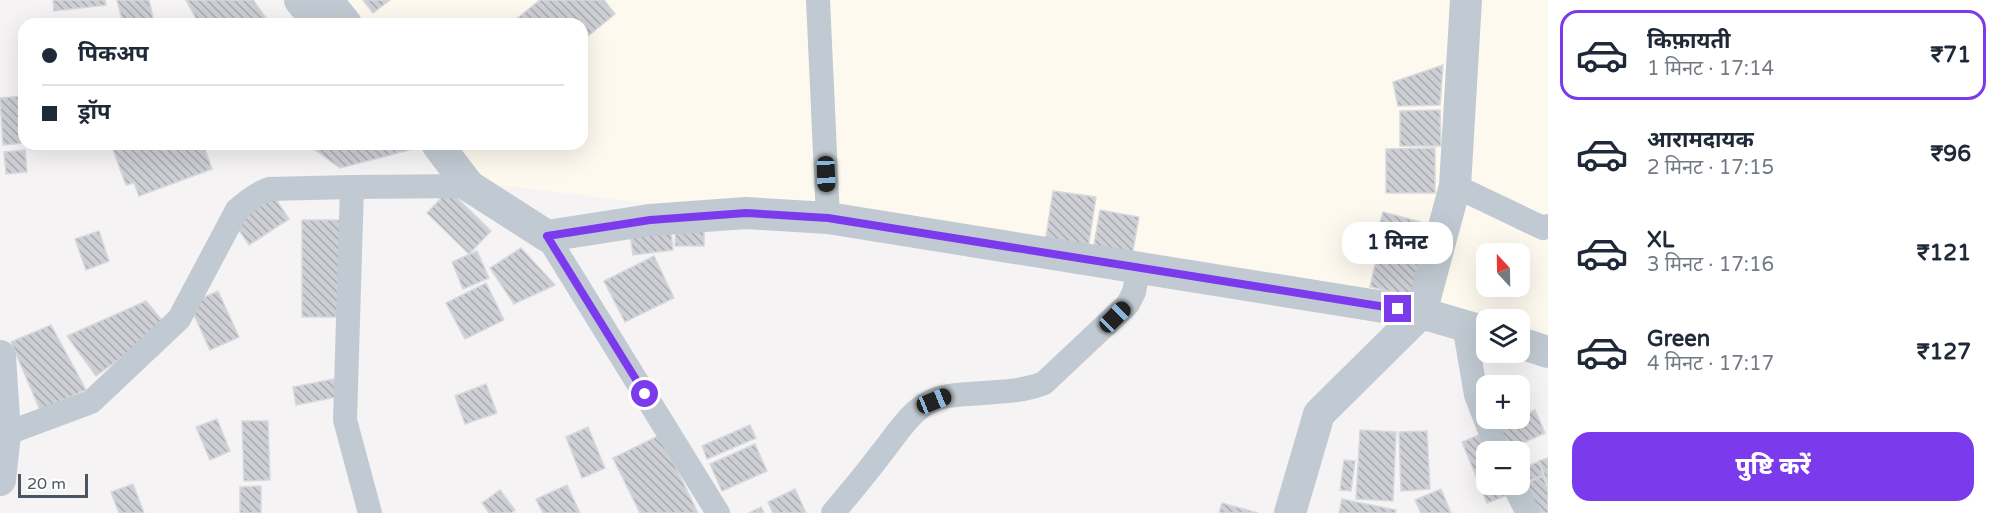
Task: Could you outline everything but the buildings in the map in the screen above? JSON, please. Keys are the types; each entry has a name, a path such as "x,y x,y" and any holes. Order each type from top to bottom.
{"street":[{"path":"300,0 314,18"},
{"path":"327,0 341,18"},
{"path":"818,0 828,218"},
{"path":"1290,513 1319,414 1421,313 1455,186 1466,0"},
{"path":"431,150 547,236 718,513"},
{"path":"5,434 91,402 179,319 237,210 246,201 269,189 352,187 453,165"},
{"path":"1455,186 1543,228 1548,226"},
{"path":"352,187 345,420 370,513"},
{"path":"547,236 650,220 746,213 828,218 1421,313 1475,329 1476,395 1494,441"},
{"path":"833,513 907,418 922,406 946,396 1029,389 1044,383 1057,373 1128,304 1134,292 1139,266"},
{"path":"1530,346 1548,352"},
{"path":"0,356 5,434 0,480"},
{"path":"1519,495 1528,513"}],"shaded area":[{"path":"328,0 1548,0 1548,355 1530,349 1530,309 1476,309 1476,319 741,215 484,183 456,150 588,150 588,18 344,18"}],"route":[{"path":"645,394 547,236 650,220 746,213 828,218 1398,309"}]}
